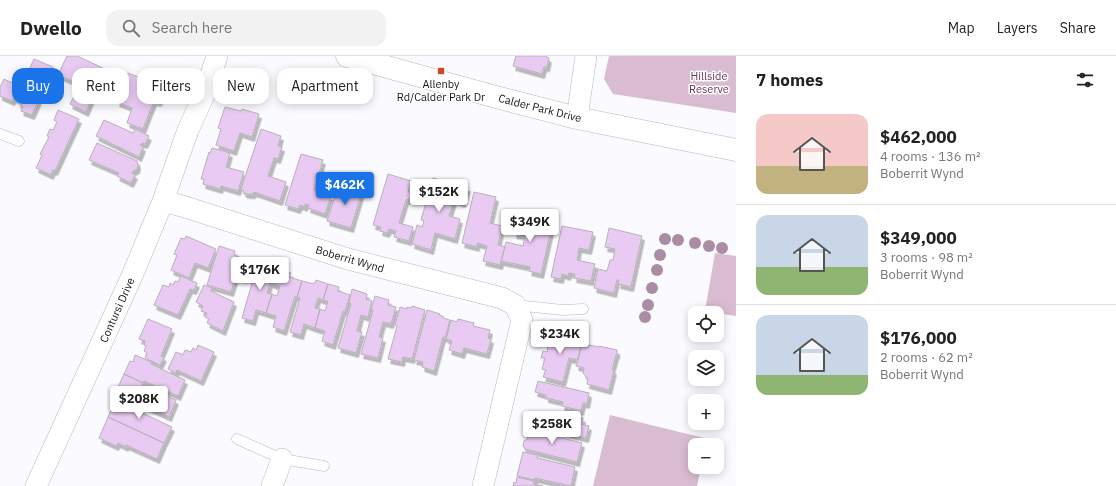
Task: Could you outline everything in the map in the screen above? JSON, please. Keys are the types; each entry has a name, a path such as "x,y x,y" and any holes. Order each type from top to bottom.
{"street":[{"name":"Contursi Drive","path":"188,130 197,90 208,56"},
{"name":"Contursi Drive","path":"36,486 132,276 163,201 188,130 205,93 217,56"},
{"name":"Calder Park Drive","path":"348,56 572,117 736,150"},
{"path":"572,117 585,56"},
{"name":"Boberrit Wynd","path":"163,201 348,259 502,298 515,305"},
{"path":"483,486 522,320 515,305"},
{"path":"272,486 282,459"}],"lane":[{"path":"0,134 19,141"},
{"name":"Boberrit Wynd","path":"515,305 563,310 583,309"},
{"path":"237,439 282,459 324,466"}],"green space":[{"name":"Hillside Reserve","path":"609,56 736,56 736,113 613,94 604,79"},
{"path":"715,253 736,256 736,316 724,314 724,306 706,306"},
{"path":"610,415 704,438 688,438 688,474 700,474 697,486 593,486"}],"building":[{"path":"67,56 77,56 103,68 72,68 72,81 64,78 64,68 61,68"},
{"path":"516,56 547,56 546,57 549,58 547,67 544,67 542,74 513,66"},
{"path":"34,59 53,67 53,68 30,68"},
{"path":"129,73 137,76 137,104 153,104 143,129 127,123 132,108 122,104 129,104"},
{"path":"4,79 12,83 12,101 0,96 0,87"},
{"path":"72,100 72,104 89,104 86,112 70,104"},
{"path":"20,104 37,104 32,115 21,111 23,106"},
{"path":"225,107 241,111 242,109 259,114 252,137 240,133 234,151 216,145 221,129 218,128"},
{"path":"58,110 79,119 55,171 53,170 51,175 36,168 42,155 40,154 49,137 47,136 50,129 53,130 57,122 54,120"},
{"path":"104,120 133,133 135,129 149,136 145,144 142,143 140,145 143,147 139,157 96,136"},
{"path":"261,129 281,136 278,146 282,147 278,159 274,158 268,176 286,182 280,201 254,192 253,194 244,193 241,189"},
{"path":"97,143 137,161 137,169 132,173 135,175 131,183 117,176 119,173 89,160"},
{"path":"212,148 230,153 226,167 244,172 238,191 221,186 220,189 203,184 204,179 201,179 209,152 210,153"},
{"path":"301,154 323,160 314,190 331,196 325,214 308,208 309,205 305,204 305,207 300,205 298,209 285,205"},
{"path":"388,174 411,181 408,191 411,194 410,199 406,200 399,223 413,227 409,241 394,237 396,231 389,229 387,233 380,231 381,227 373,225"},
{"path":"433,178 468,187 463,203 454,200 449,216 460,219 455,239 435,233 431,250 412,244 417,225 422,227 424,221 421,220"},
{"path":"339,184 362,191 351,228 327,221"},
{"path":"474,192 496,197 490,223 502,226 498,245 505,247 500,265 483,261 487,246 477,243 477,247 462,243"},
{"path":"519,213 553,221 541,274 529,271 530,267 501,261 506,242 523,246 525,236 514,234"},
{"path":"562,226 593,232 589,250 579,248 577,260 595,264 591,281 574,278 575,274 569,273 568,276 562,274 561,279 551,277"},
{"path":"609,228 642,236 631,287 618,284 619,280 617,280 614,293 594,288 598,269 607,271 610,260 613,260 615,249 605,247"},
{"path":"186,236 216,249 208,268 195,263 189,278 171,270 177,255 174,254 181,238 185,239"},
{"path":"219,246 235,251 234,255 249,261 244,279 236,276 231,292 207,285"},
{"path":"254,266 267,270 268,266 279,270 275,285 270,283 267,293 272,294 266,313 256,310 253,321 242,318 252,283 249,283"},
{"path":"279,270 291,273 289,277 302,281 297,297 295,296 284,331 273,327 276,316 266,313 272,294 277,296 280,286 275,285"},
{"path":"181,276 197,283 194,290 190,289 178,315 154,305 163,285 169,287 170,283 173,285 175,281 178,282"},
{"path":"316,280 328,284 323,300 318,298 315,308 320,309 315,328 304,324 301,335 290,332 300,298 297,297 302,281 314,284"},
{"path":"328,284 339,287 338,291 350,295 345,311 343,311 333,345 322,341 325,331 315,328 320,309 325,311 328,301 323,300"},
{"path":"204,285 212,288 211,291 234,302 223,331 207,323 209,319 205,317 207,313 201,311 203,306 196,302"},
{"path":"352,289 367,294 366,299 372,301 368,317 361,315 357,331 362,332 356,353 338,348 351,304 349,303"},
{"path":"375,296 389,300 388,305 396,307 391,324 383,322 379,337 383,338 378,358 361,354 373,310 371,309"},
{"path":"412,306 425,310 412,359 403,357 402,362 388,359 397,326 395,325 400,307 407,309 407,307 411,308"},
{"path":"427,310 440,314 443,318 450,320 445,338 443,337 434,371 422,367 423,362 414,360"},
{"path":"148,319 172,329 161,356 164,357 160,365 145,358 147,353 144,351 146,346 144,345 145,341 139,339"},
{"path":"458,319 474,323 473,326 490,330 488,338 491,339 487,354 464,348 462,354 449,350 452,341 446,339 451,320 457,322"},
{"path":"549,331 583,340 578,360 569,358 563,382 543,377 546,370 542,369 545,358 541,358 543,351 547,352 548,346 546,345"},
{"path":"198,345 214,352 201,381 177,370 176,373 168,369 176,352 183,355 185,350 191,352 193,348 196,350"},
{"path":"589,345 617,350 609,390 587,384 588,379 583,373 584,368 576,366 581,346 588,348"},
{"path":"135,355 185,380 178,396 124,374 130,361 133,362"},
{"path":"124,374 143,383 142,385 176,400 169,417 134,401 133,403 117,396 120,388 118,387"},
{"path":"538,381 589,393 587,404 583,403 581,411 562,406 563,402 546,398 546,395 535,392"},
{"path":"117,397 135,405 134,407 143,410 142,413 172,427 164,443 108,417"},
{"path":"560,412 583,418 582,424 589,426 586,438 528,424 531,413 543,416 543,413 559,417"},
{"path":"108,417 164,443 157,459 126,445 126,447 118,443 116,446 99,438"},
{"path":"530,428 546,431 546,434 582,443 577,462 525,449 523,446 524,441 527,439"},
{"path":"523,452 538,455 537,458 575,467 571,486 535,478 535,480 517,476"},
{"path":"517,477 534,481 533,484 543,486 513,486 514,482 516,483"}],"place":[{"name":"Allenby Rd/Calder Park Dr","path":"441,71"}]}
